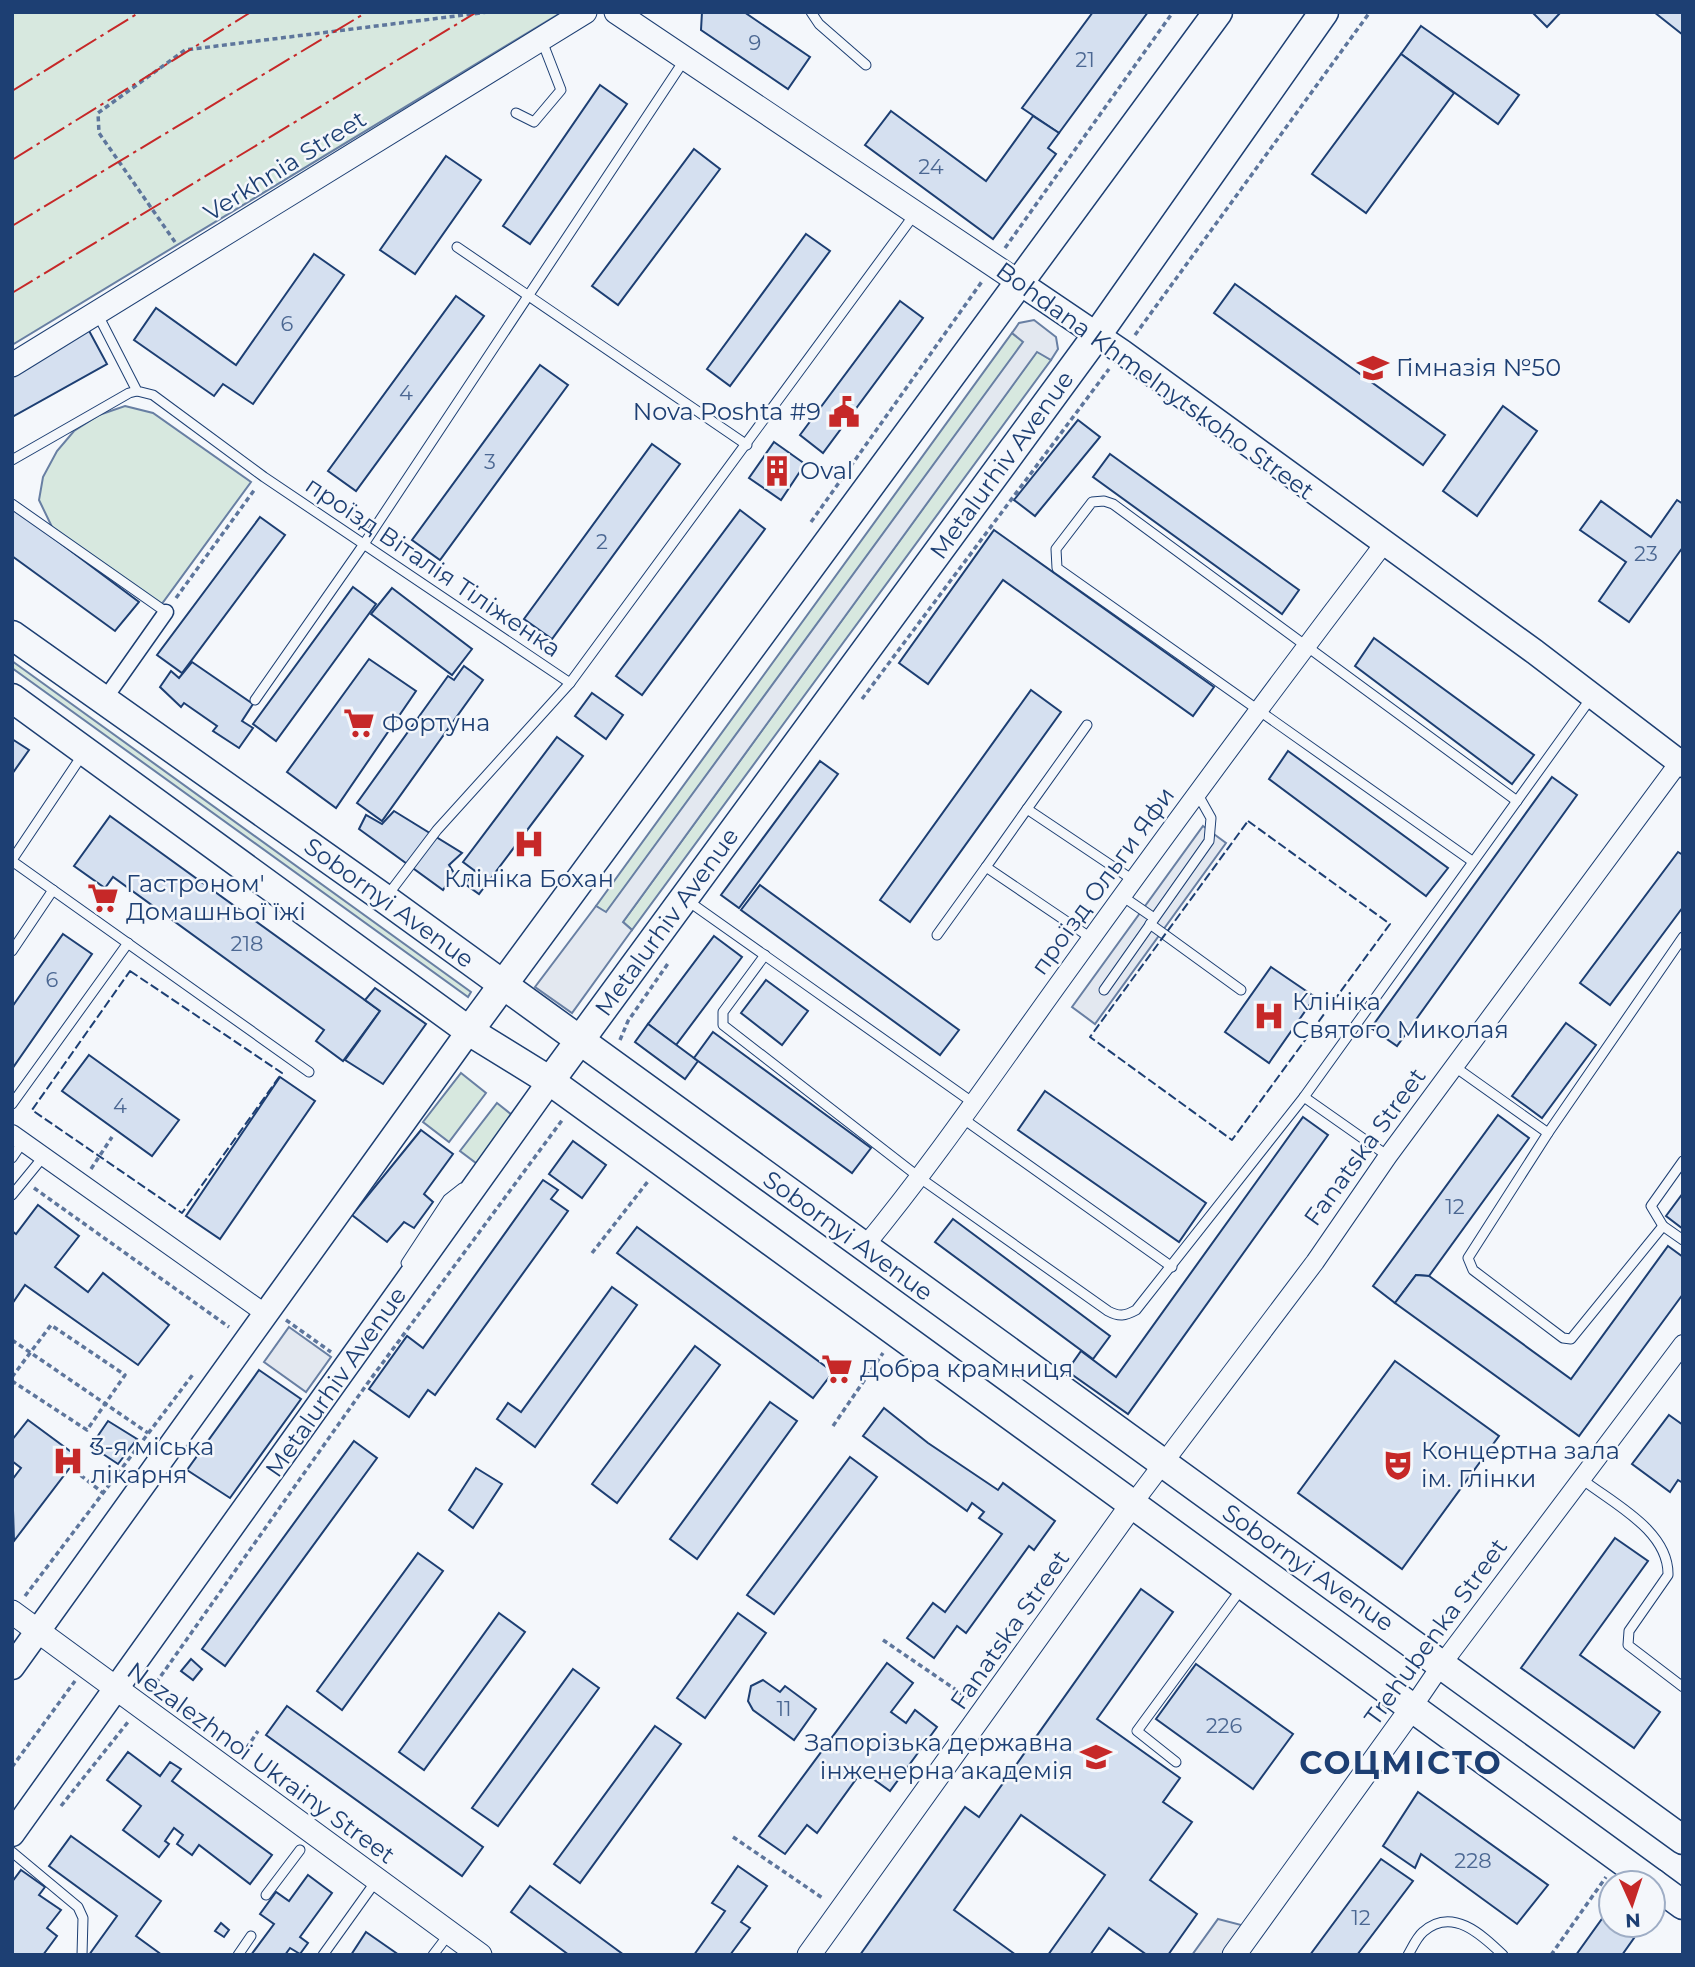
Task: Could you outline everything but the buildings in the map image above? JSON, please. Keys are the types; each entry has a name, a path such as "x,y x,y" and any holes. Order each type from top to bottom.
{"main road":[{"path":"12,1667 275,1316 469,1031 505,986 1218,12"},
{"name":"Metalurhiv Avenue","path":"12,1834 117,1690 345,1360 1097,335 1324,12"},
{"name":"Bohdana Khmelnytskoho Street","path":"1020,283 1122,352 1682,761"},
{"name":"Sobornyi Avenue","path":"12,635 385,899 1683,1840"},
{"name":"Sobornyi Avenue","path":"12,698 469,1031 550,1081 1130,1506 1634,1869"},
{"name":"Sobornyi Avenue","path":"1667,1893 1683,1905"}],"street":[{"name":"Verkhnia Street","path":"12,365 585,12"},
{"name":"Bohdana Khmelnytskoho Street","path":"617,12 1020,283"},
{"name":"проїзд Ольги Яфи","path":"864,1247 920,1178 961,1117 1133,880 1383,545"},
{"path":"104,700 166,611"},
{"name":"Fanatska Street","path":"809,1955 1160,1463 1315,1262 1388,1156 1682,761"},
{"path":"18,1138 275,1316"},
{"name":"Trehubenka Street","path":"1234,1955 1441,1664 1583,1480 1683,1344"},
{"name":"Nezalezhnoi Ukrainy Street","path":"17,1607 37,1633 480,1955"}],"lane":[{"path":"811,12 819,24 866,65"},
{"path":"516,113 534,122 561,90 541,39"},
{"path":"255,700 364,544 685,58"},
{"name":"проїзд Віталія Тіліженка","path":"137,391 153,395 264,477 570,683 915,213"},
{"path":"457,247 747,445"},
{"path":"12,460 129,393 137,391 97,313"},
{"path":"1472,862 1057,568 1056,549 1092,502 1104,501 1113,504 1517,801"},
{"path":"12,504 166,611"},
{"path":"385,899 437,830 570,683"},
{"path":"765,956 723,1012 723,1025 920,1178 1117,1316 1136,1310 1304,1097 1592,696"},
{"path":"937,934 1087,725"},
{"path":"84,752 12,861 309,1072"},
{"path":"1104,990 1209,841 1211,818 1197,793"},
{"path":"1027,809 1133,880"},
{"path":"986,867 1091,938"},
{"path":"12,951 53,890"},
{"path":"1122,896 1241,990"},
{"path":"684,898 972,1102"},
{"path":"1663,1226 1571,1339 1563,1338 1473,1270 1468,1258 1548,1133 1683,937"},
{"path":"12,1104 128,943"},
{"path":"1455,1068 1548,1133"},
{"path":"1304,1097 1388,1156"},
{"path":"961,1117 1172,1267"},
{"path":"12,1158 18,1138"},
{"path":"12,1195 44,1156"},
{"path":"1683,1161 1651,1206 1663,1226 1683,1240"},
{"path":"1583,1480 1654,1536 1666,1553 1668,1575 1629,1631 1628,1638 1631,1649 1683,1687"},
{"path":"1176,1762 1137,1731 1243,1586"},
{"path":"266,1895 300,1850"},
{"path":"12,1852 78,1906 83,1918 82,1955"},
{"path":"323,1955 377,1880"},
{"path":"1408,1955 1423,1931 1445,1922 1467,1924 1503,1955"},
{"path":"433,1955 450,1932"},
{"path":"238,1955 251,1936"}],"path":[{"path":"187,258 99,133 98,113 185,50 488,12"},
{"path":"1016,233 1173,12"},
{"path":"860,702 1122,352 1370,12"},
{"path":"166,611 264,477"},
{"path":"610,1064 620,1047 620,1035 674,954"},
{"path":"61,1807 139,1707 367,1384 562,1118"},
{"path":"592,1253 662,1162"},
{"path":"24,1181 229,1327"},
{"path":"275,1316 345,1360"},
{"path":"51,1325 125,1375 87,1430 12,1379 51,1325"},
{"path":"833,1426 897,1333"},
{"path":"12,1340 148,1433"},
{"path":"74,1470 103,1493"},
{"path":"17,1607 87,1516"},
{"path":"883,1640 985,1709"},
{"path":"12,1767 79,1676"},
{"path":"230,1772 258,1731"},
{"path":"733,1837 841,1910"},
{"path":"1551,1955 1597,1891"}],"shaded area":[{"path":"12,12 562,12 12,345"},
{"path":"1034,320 1056,337 1058,349 1051,360 1037,352 623,922 632,930 572,1013 535,987 596,906 606,912 1023,342 1012,333 1019,323"},
{"path":"1012,333 1024,342 606,913 596,906"},
{"path":"1037,351 1051,360 632,930 623,922"},
{"path":"125,406 153,413 251,482 161,605 53,529 39,500 43,477 57,451 74,431 99,415"},
{"path":"12,661 471,992 468,997 12,668"},
{"path":"1203,826 1226,843 1095,1024 1072,1007"},
{"path":"461,1073 486,1093 449,1142 423,1122"},
{"path":"497,1103 517,1119 480,1166 460,1151"},
{"path":"289,1327 331,1357 306,1392 264,1362"},
{"path":"1218,1919 1249,1927 1229,1955 1192,1955"}],"fence":[{"path":"1248,821 1390,924 1232,1140 1090,1037 1248,821"},
{"path":"130,971 282,1073 182,1213 32,1110 130,971"}],"power":[{"path":"12,91 140,12"},
{"path":"12,160 251,12"},
{"path":"12,226 367,12"},
{"path":"12,293 477,12"}],"place":[{"name":"Гімназія №50","path":"1373,368"},
{"name":"Nova Poshta #9","path":"844,412"},
{"name":"Oval","path":"777,471"},
{"name":"Фортуна","path":"359,723"},
{"name":"Клініка Бохан","path":"529,844"},
{"name":"Гастроном' Домашньої їжі","path":"103,898"},
{"name":"Клініка Святого Миколая","path":"1269,1016"},
{"name":"Добра крамниця","path":"837,1369"},
{"name":"3-я міська лікарня","path":"68,1461"},
{"name":"Концертна зала ім. Глінки","path":"1398,1465"},
{"name":"Запорізька державна інженерна академія","path":"1096,1757"}],"district":[{"name":"СОЦМІСТО","path":"1401,1763"}]}
